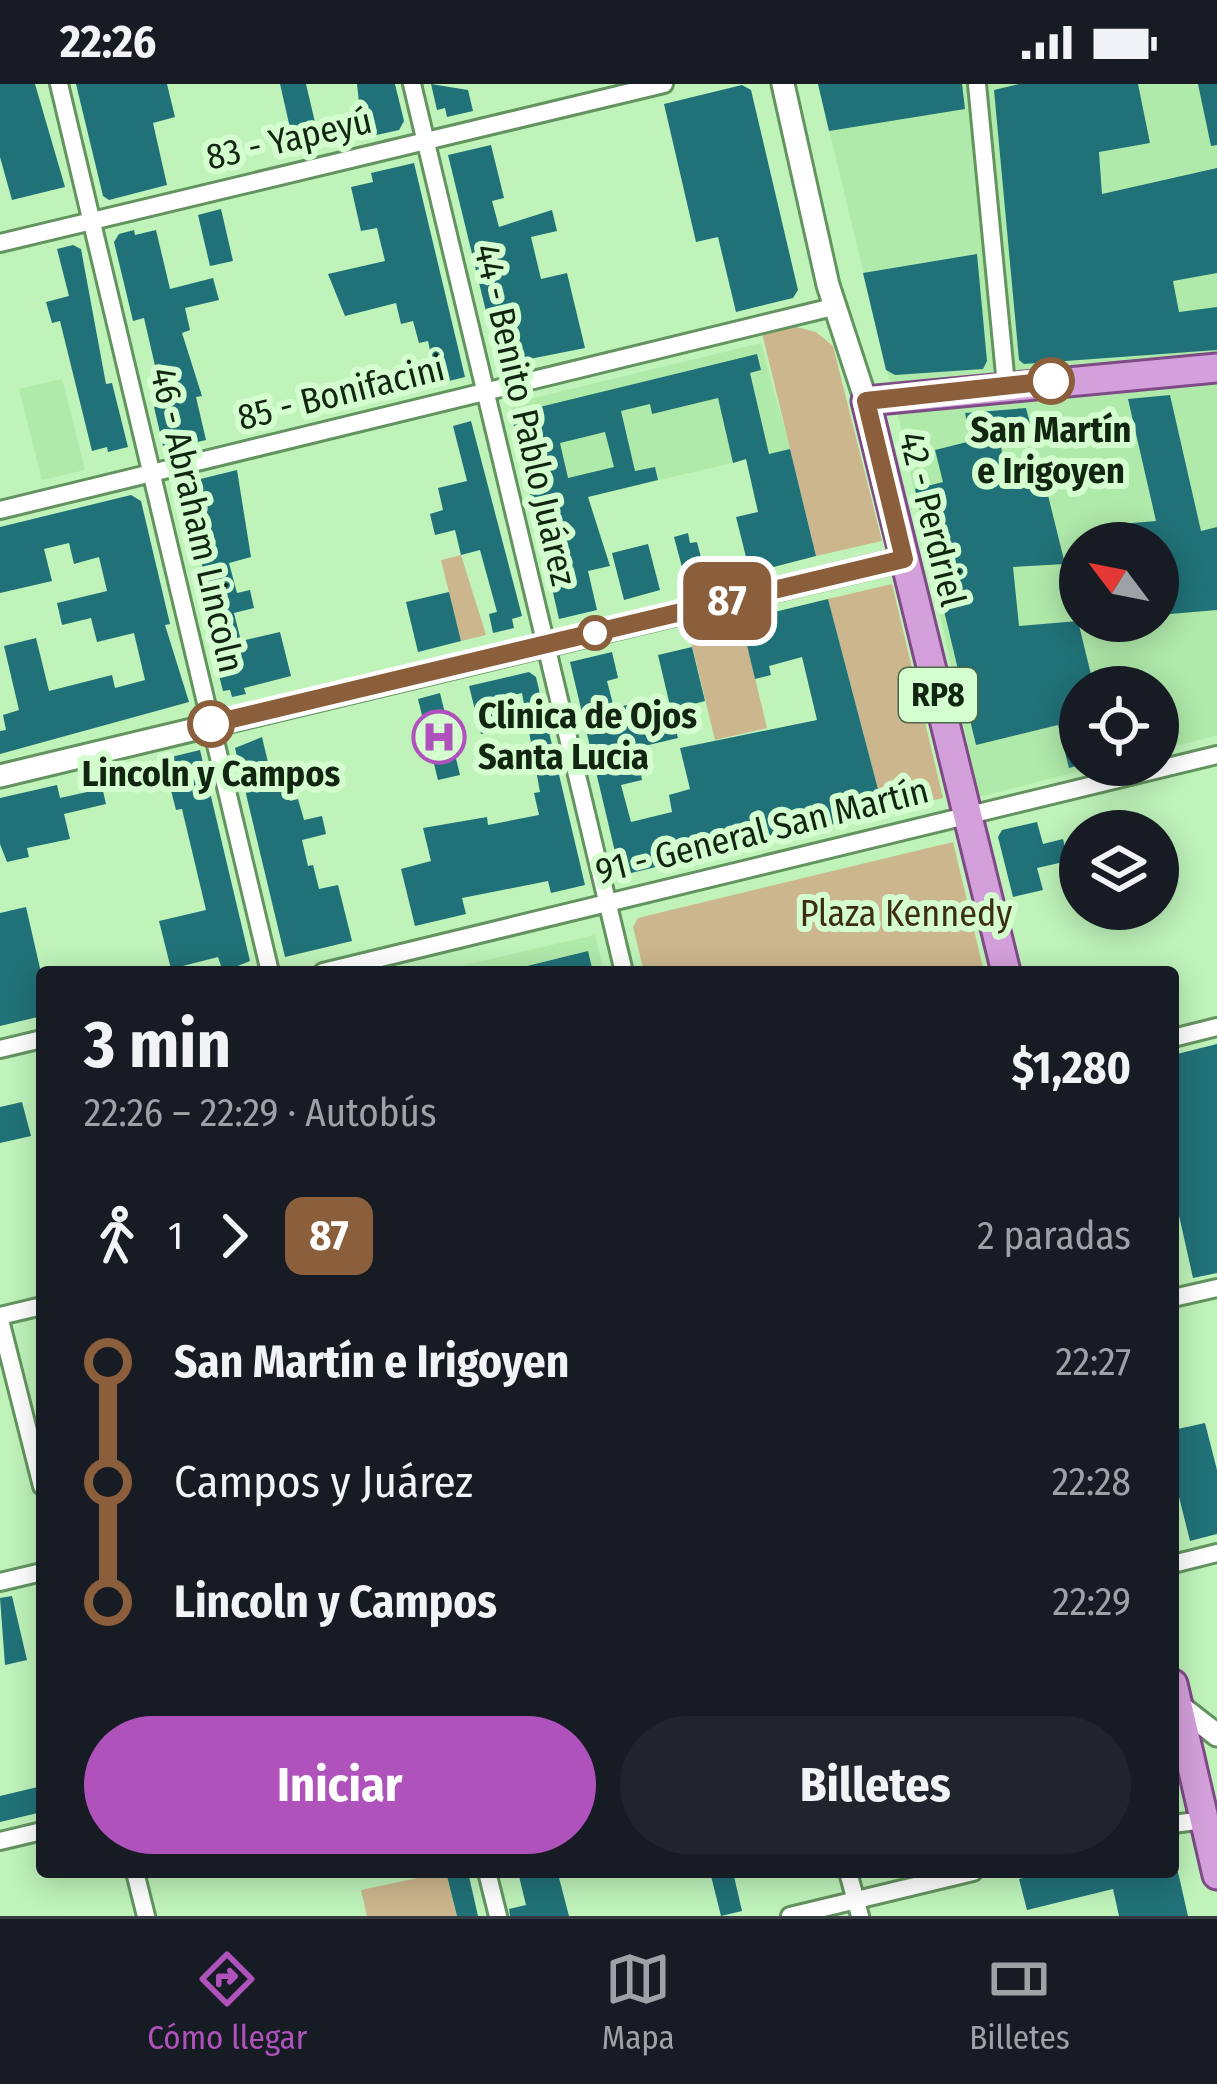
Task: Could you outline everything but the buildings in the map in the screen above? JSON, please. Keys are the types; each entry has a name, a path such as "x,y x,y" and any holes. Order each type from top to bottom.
{"main road":[{"path":"866,401 1217,368"},
{"name":"42 - Perdriel","path":"866,401 1005,966"},
{"path":"1179,1708 1211,1819 1217,1875"}],"street":[{"name":"46 - Abraham Lincoln","path":"59,84 269,966"},
{"name":"44 - Benito Pablo Juárez","path":"412,84 622,966"},
{"name":"83 - Yapeyú","path":"0,243 664,84"},
{"name":"42 - Perdriel","path":"783,84 837,306 866,401"},
{"path":"977,84 1006,385"},
{"name":"85 - Bonifacini","path":"0,510 837,306"},
{"path":"0,776 904,559"},
{"name":"91 - General San Martín","path":"347,966 1217,755"},
{"path":"1179,1036 1217,1027"},
{"path":"0,1049 36,1040"},
{"path":"1179,1297 1217,1288"},
{"path":"36,1308 0,1318 36,1462"},
{"path":"1179,1562 1217,1553"},
{"path":"0,1582 36,1573"},
{"path":"1179,1698 1217,1735"},
{"path":"1179,1822 1211,1819"},
{"path":"0,1841 36,1832"},
{"path":"136,1878 146,1916"},
{"path":"489,1878 498,1916"},
{"path":"850,1878 858,1908"},
{"path":"790,1916 858,1908 954,1878"}],"shaded area":[{"path":"818,84 1217,84 1217,735 1179,745 1179,666 1059,666 1059,776 979,797 899,420"},
{"path":"761,343 790,449 534,510 511,411 517,402"},
{"path":"62,379 85,470 42,480 19,389"},
{"path":"595,935 603,966 460,966"}],"green space":[{"path":"796,327 816,332 833,346 882,541 816,556 762,333"},
{"path":"461,555 486,635 461,641 441,560"},
{"path":"892,584 943,798 884,812 828,599"},
{"path":"741,620 767,728 715,740 689,633"},
{"name":"Plaza Kennedy","path":"953,842 983,966 643,966 633,927 638,918"},
{"path":"418,1878 448,1878 457,1916 367,1916 361,1890"}],"bus line":[{"name":"87","path":"211,724 904,559 866,401 1051,381"}],"place":[{"name":"San Martín e Irigoyen","path":"1051,381"},
{"name":"Lincoln y Campos","path":"211,724"},
{"name":"Clinica de Ojos Santa Lucia","path":"439,737"}]}
